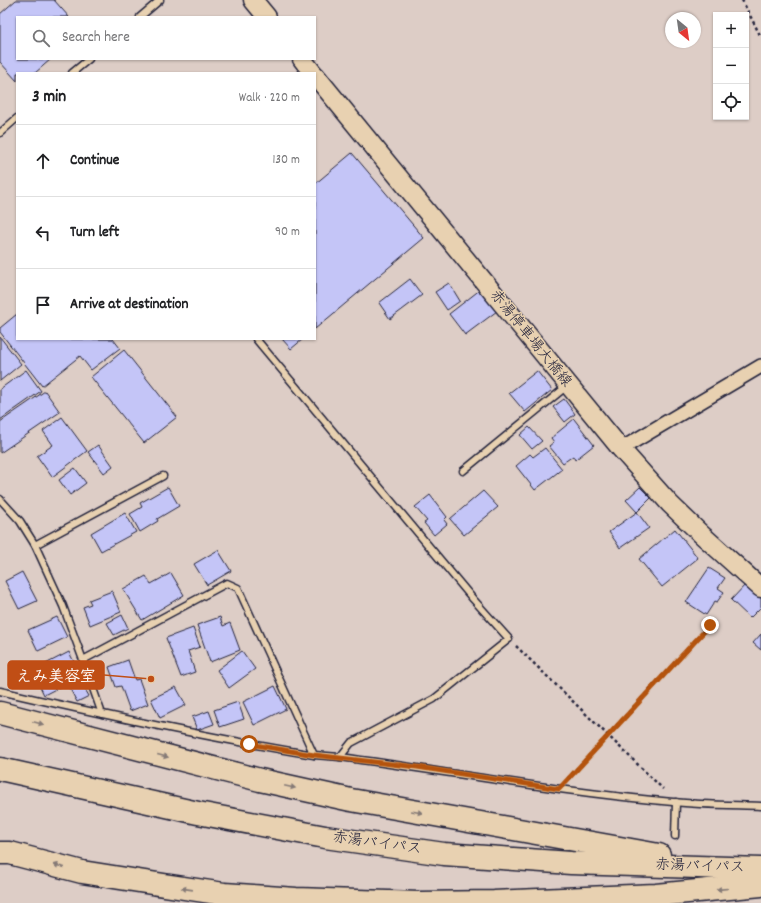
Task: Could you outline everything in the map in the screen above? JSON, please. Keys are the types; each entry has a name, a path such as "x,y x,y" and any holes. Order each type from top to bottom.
{"highway":[{"path":"0,713 283,785 351,800 751,869"},
{"name":"赤湯バイパス","path":"0,769 198,813 325,837 444,854 571,863 751,869"},
{"path":"3,851 82,872 164,886 224,894 296,899 412,902 494,902 656,895 761,885"}],"main road":[{"path":"253,0 266,16"},
{"path":"303,60 312,72"},
{"name":"赤湯停車場大橋線","path":"316,76 621,449 670,504 700,534 761,588"}],"street":[{"path":"621,449 761,366"}],"lane":[{"path":"141,16 160,0"},
{"path":"73,72 88,60"},
{"path":"0,132 16,119"},
{"path":"257,340 468,593 509,639 434,699 351,743 340,757"},
{"path":"463,471 569,385"},
{"path":"35,545 163,476"},
{"path":"0,499 20,521 35,545 63,606 102,714"},
{"path":"83,660 227,583 238,588 314,755"},
{"path":"0,691 102,714 249,744 314,755 417,767 559,789 676,802 761,806"},
{"path":"675,836 676,802"}],"path":[{"path":"742,0 761,37"},
{"path":"559,789 710,625"},
{"path":"509,639 676,802"}],"building":[{"path":"16,0 54,0 68,16 16,16 16,60 50,60 36,72 16,72 16,80 0,62 0,14"},
{"path":"352,153 424,238 316,328 316,183"},
{"path":"410,279 422,295 390,319 379,303"},
{"path":"449,283 460,301 447,310 435,292"},
{"path":"481,289 497,311 465,335 449,314"},
{"path":"16,315 16,340 114,340 120,348 91,370 80,356 42,386 0,332 0,328"},
{"path":"0,337 21,364 0,381"},
{"path":"283,340 302,340 291,349"},
{"path":"124,350 177,417 144,443 91,377"},
{"path":"26,370 41,391 0,420 0,389"},
{"path":"537,371 552,390 525,412 509,393"},
{"path":"45,391 60,412 0,453 0,422"},
{"path":"564,399 575,414 565,422 553,407"},
{"path":"62,417 87,451 52,477 37,456 53,445 43,431"},
{"path":"574,419 594,445 575,460 573,456 563,463 549,446 554,442 551,438"},
{"path":"529,427 542,441 532,449 520,435"},
{"path":"98,445 113,466 104,473 88,452"},
{"path":"545,448 562,469 535,490 516,466 530,454 533,457"},
{"path":"75,468 86,483 70,495 59,480"},
{"path":"168,487 179,506 157,519 158,521 140,532 130,514 142,507 140,503"},
{"path":"640,487 651,498 637,512 626,500"},
{"path":"483,491 498,507 464,535 450,519"},
{"path":"430,495 447,517 444,520 447,524 434,535 424,523 427,521 415,507"},
{"path":"637,512 649,528 620,548 609,532"},
{"path":"125,513 136,532 101,551 91,533"},
{"path":"675,529 698,558 662,587 639,559"},
{"path":"218,550 231,571 207,585 194,564"},
{"path":"709,568 725,578 718,588 724,592 717,602 715,601 706,615 686,602"},
{"path":"22,572 37,601 19,609 5,581"},
{"path":"171,573 184,595 142,620 123,589 146,576 151,584"},
{"path":"746,584 761,598 761,607 750,618 731,600"},
{"path":"112,591 121,612 90,625 83,607 91,604 89,600"},
{"path":"122,615 128,628 114,635 107,623"},
{"path":"57,617 67,637 38,651 28,630"},
{"path":"220,617 223,626 230,623 240,650 210,662 197,625"},
{"path":"193,628 200,647 188,651 195,672 181,677 166,638"},
{"path":"761,634 761,650 753,643"},
{"path":"242,651 255,669 229,688 217,670"},
{"path":"69,652 81,676 44,695 38,682 32,685 26,674"},
{"path":"128,660 135,680 139,679 148,704 130,711 121,686 116,687 109,667"},
{"path":"80,681 89,696 77,702 69,687"},
{"path":"275,686 286,709 254,725 243,702"},
{"path":"176,687 186,705 160,718 151,699"},
{"path":"238,702 244,719 220,727 214,710"},
{"path":"209,711 214,724 197,730 192,717"}],"place":[{"name":"えみ美容室","path":"151,679"}],"route":[{"path":"249,744 314,755 417,767 559,789 710,625"}]}
